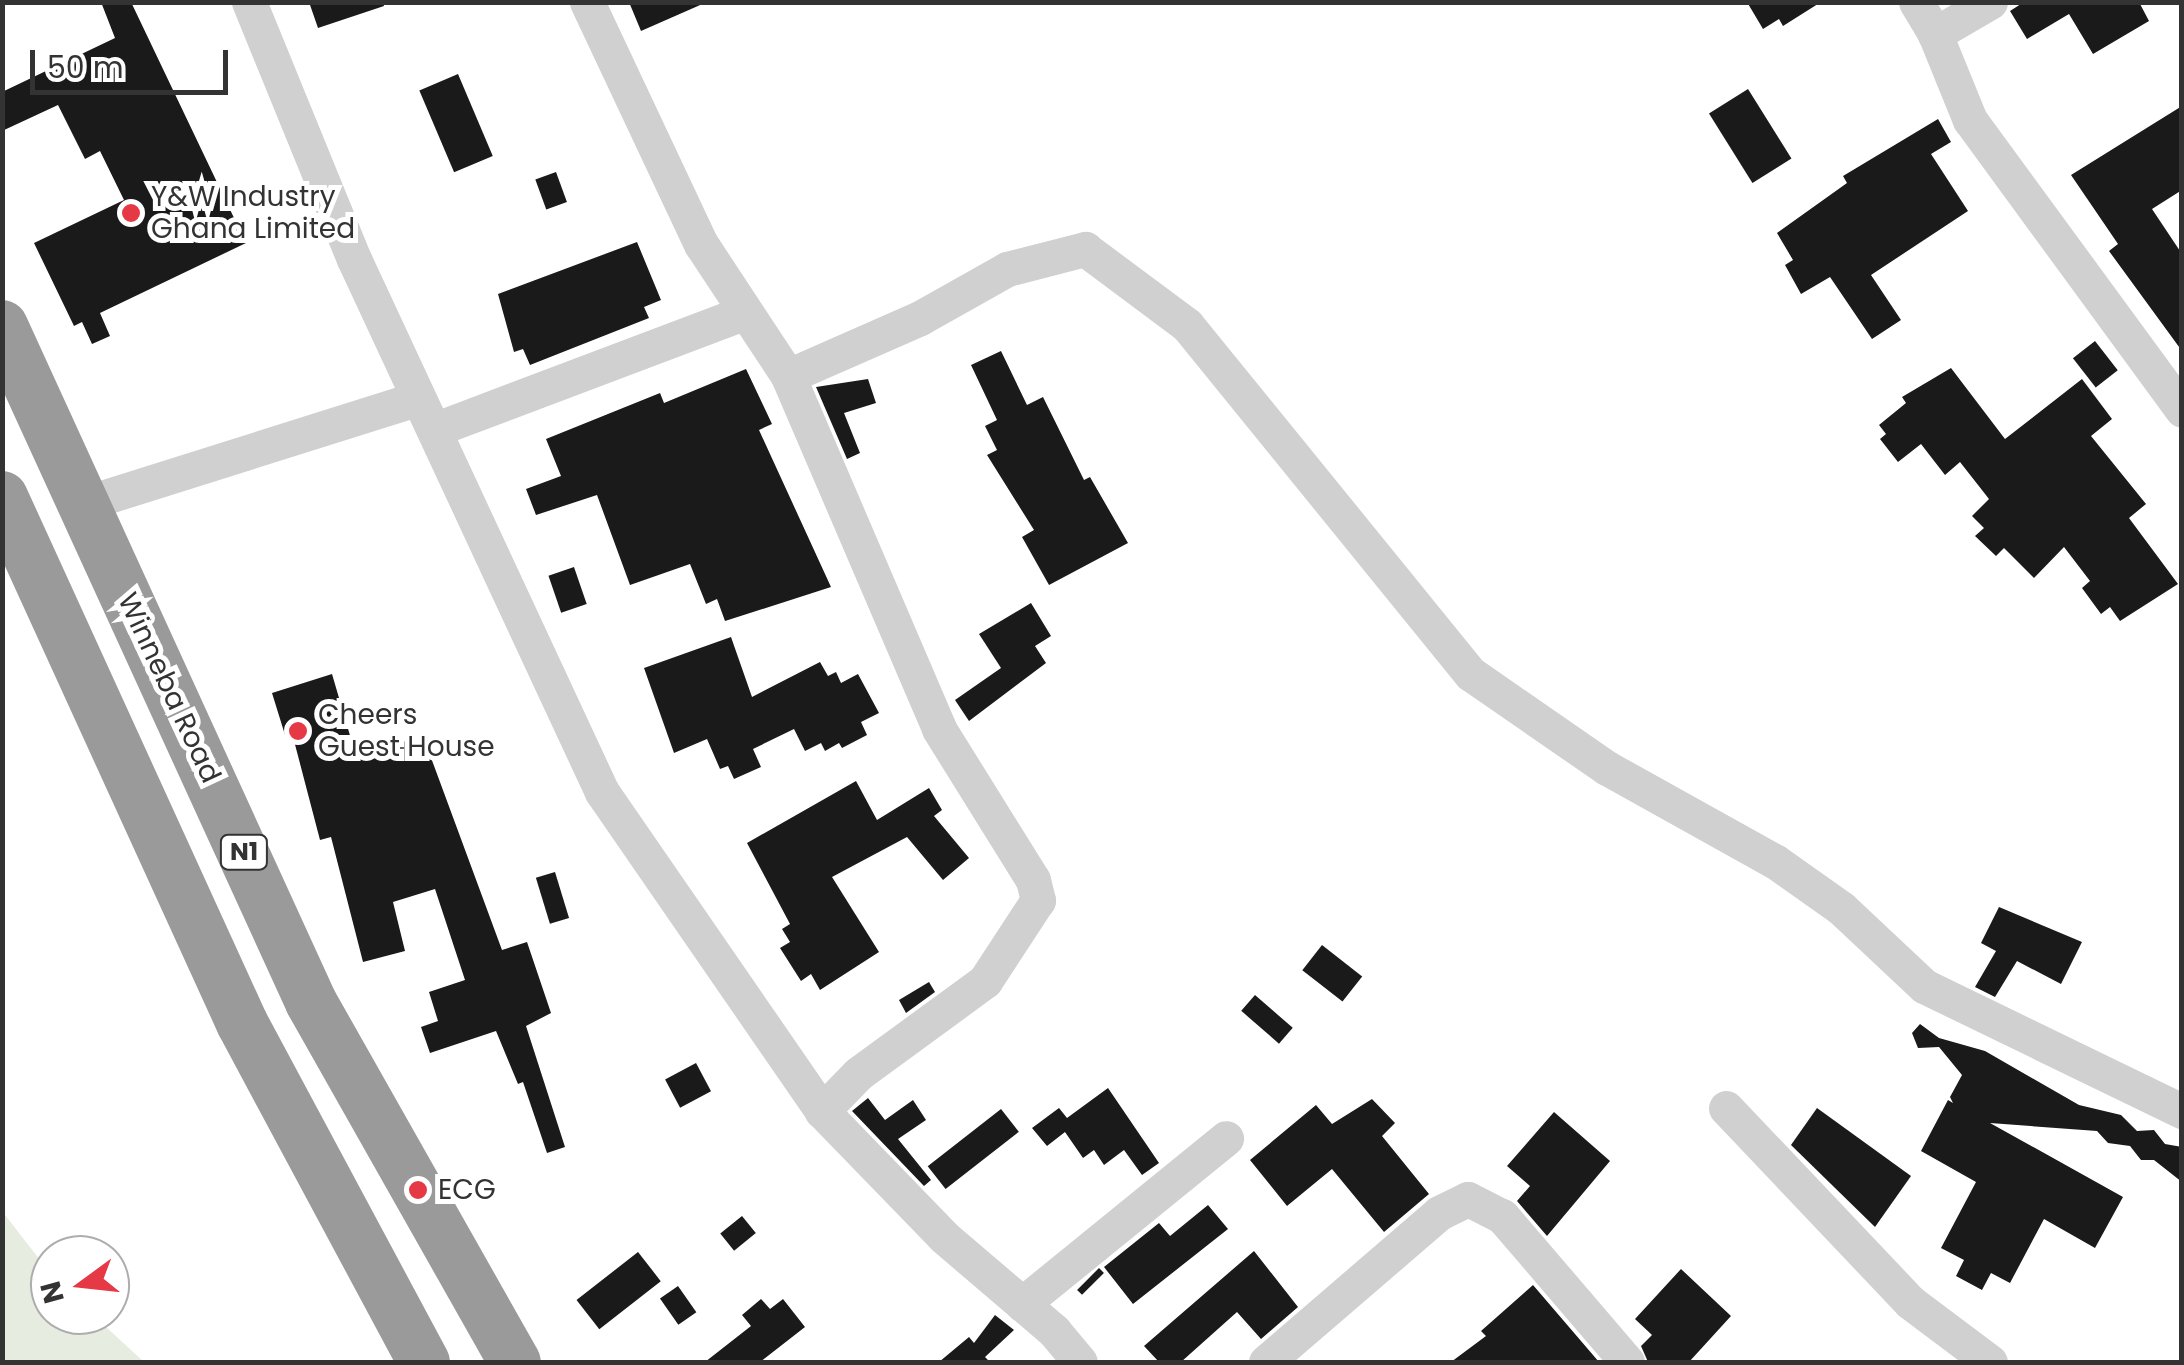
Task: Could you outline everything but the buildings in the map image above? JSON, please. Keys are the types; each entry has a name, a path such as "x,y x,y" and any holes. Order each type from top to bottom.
{"highway":[{"name":"Winneba Road","path":"2,326 311,1002 516,1362"},
{"path":"2,498 202,942 424,1362"}],"street":[{"path":"249,2 416,399 436,429 602,792 822,1111 944,1237 1022,1304 1080,1362"},
{"path":"587,2 701,244 788,376 939,729 1033,880 1038,900 985,981 858,1074 822,1111"},
{"path":"1916,2 1935,34 1970,120 2182,410"},
{"path":"1935,34 1990,2"},
{"path":"788,376 920,318 1007,269 1086,250 1188,325 1471,674 1607,768 1776,862 1841,908 1924,986 2182,1112"},
{"path":"436,429 743,313"},
{"path":"86,503 416,399"},
{"path":"1726,1108 1910,1302 1990,1362"},
{"path":"1022,1304 1226,1138"},
{"path":"1266,1362 1438,1214 1468,1199 1502,1216 1627,1362"}],"shaded area":[{"path":"2,1211 30,1247 30,1335 115,1335 144,1362 3,1362"}],"place":[{"name":"Y&W Industry Ghana Limited","path":"131,213"},
{"name":"Cheers Guest House","path":"298,731"},
{"name":"ECG","path":"418,1190"}]}
